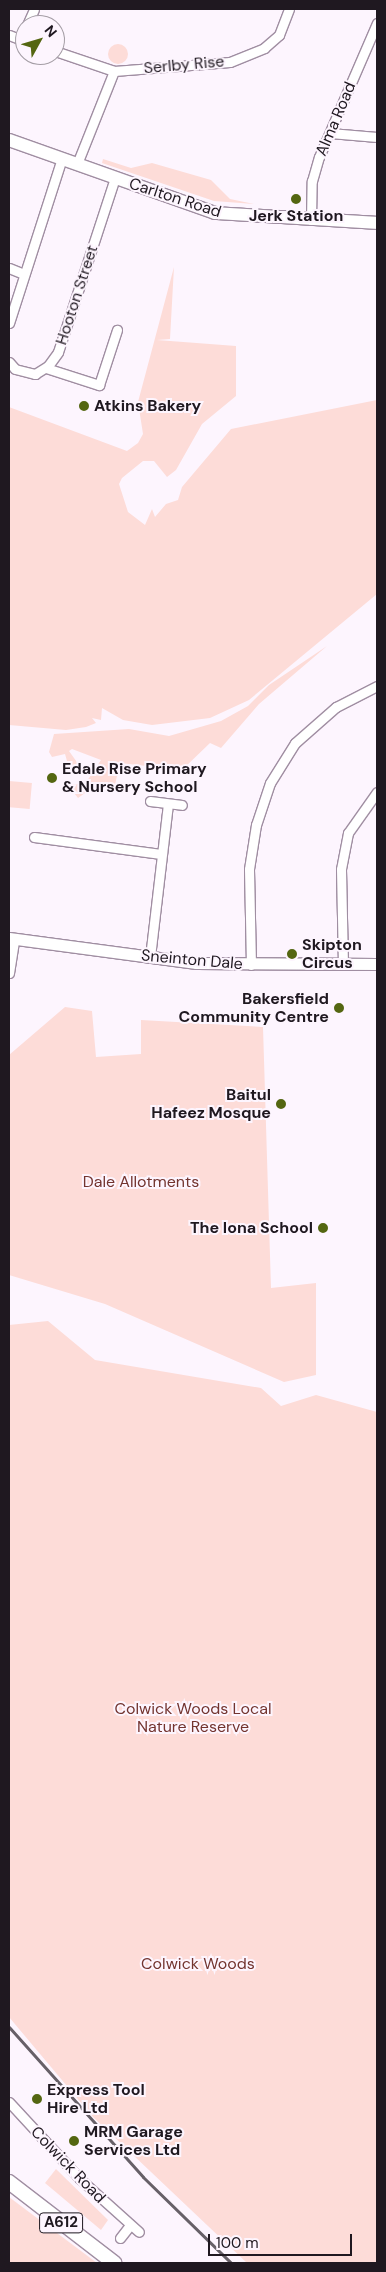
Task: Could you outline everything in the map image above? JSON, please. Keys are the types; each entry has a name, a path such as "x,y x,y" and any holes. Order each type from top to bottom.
{"main road":[{"name":"Carlton Road","path":"9,140 215,213 377,223"},
{"name":"A612","path":"9,2182 114,2263"}],"street":[{"name":"Serlby Rise","path":"114,71 230,62 264,48 280,35 289,9"},
{"name":"Alma Road","path":"311,220 312,181 330,133 377,22"},
{"path":"65,54 114,71 77,164"},
{"path":"330,133 377,137"},
{"path":"9,323 62,158"},
{"name":"Hooton Street","path":"46,368 58,352 115,178"},
{"path":"9,268 24,274"},
{"path":"9,362 26,373 46,368 99,385 116,330"},
{"path":"251,966 250,869 256,825 270,783 296,743 336,708 377,686"},
{"path":"343,965 341,869 348,833 377,792"},
{"path":"150,801 182,805"},
{"path":"150,957 168,804"},
{"path":"34,836 48,834 161,854"},
{"path":"9,972 12,939"},
{"name":"Sneinton Dale","path":"12,939 52,941 150,957 251,966 377,964"},
{"name":"Colwick Road","path":"9,2102 80,2179 139,2232"},
{"path":"120,2238 130,2225"}],"green space":[{"path":"118,44 125,47 128,54 125,61 118,64 111,61 108,54 111,47"},
{"path":"103,159 131,168 152,163 211,180 230,199 254,204 214,201 102,163"},
{"path":"174,267 170,339 157,340 236,346 236,396 202,424 176,470 167,477 154,461 143,461 122,478 119,484 128,512 145,525 152,509 155,517 166,504 178,500 182,487 231,429 377,400 377,594 249,700 210,718 152,725 123,720 102,708 101,720 92,718 96,723 86,727 66,730 9,725 9,407 127,451 138,443 143,434 138,402"},
{"path":"327,646 259,704 221,748 210,743 182,770 120,763 114,789 95,786 78,798 67,784 85,784 101,760 72,749 69,751 79,765 74,773 63,765 67,761 65,754 52,757 49,752 54,734 129,729 169,736 221,721 248,706 269,685"},
{"path":"9,781 32,783 30,809 9,807"},
{"name":"Dale Allotments","path":"65,1007 92,1011 96,1057 141,1054 141,1020 263,1027 271,1288 316,1283 316,1375 284,1382 105,1304 9,1275 9,1055"},
{"name":"Colwick Woods Local Nature Reserve","path":"48,1321 95,1360 261,1388 281,1406 316,1395 377,1412 377,2263 247,2263 93,2117 9,2017 9,1325"},
{"path":"56,2169 108,2220 101,2230 45,2183"},
{"path":"9,2197 97,2263 9,2263"}],"railway":[{"path":"9,2027 143,2177 231,2263"}],"place":[{"name":"Jerk Station","path":"296,199"},
{"name":"Atkins Bakery","path":"84,406"},
{"name":"Edale Rise Primary & Nursery School","path":"52,778"},
{"name":"Skipton Circus","path":"292,954"},
{"name":"Bakersfield Community Centre","path":"339,1008"},
{"name":"Baitul Hafeez Mosque","path":"281,1104"},
{"name":"The Iona School","path":"323,1228"},
{"name":"Express Tool Hire Ltd","path":"37,2099"},
{"name":"MRM Garage Services Ltd","path":"74,2141"}],"park label":[{"name":"Colwick Woods","path":"198,1964"}]}
